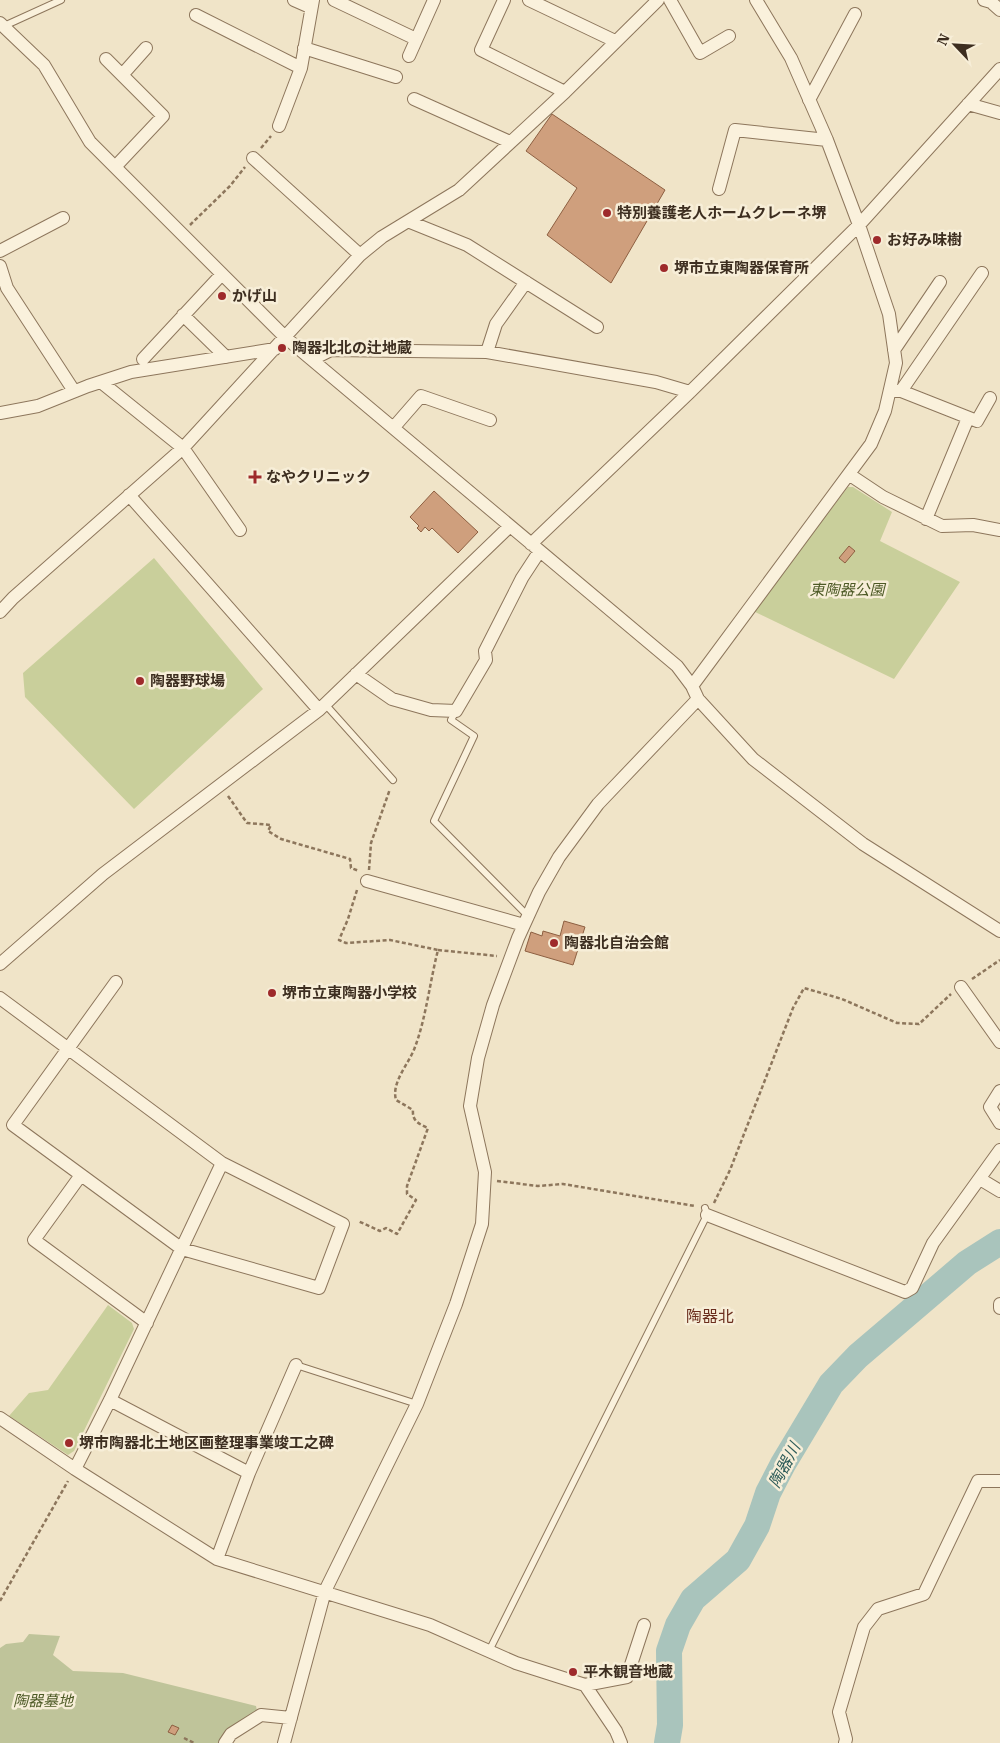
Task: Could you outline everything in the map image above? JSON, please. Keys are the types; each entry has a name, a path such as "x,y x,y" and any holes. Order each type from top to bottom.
{"street":[{"path":"280,126 301,68 312,4 294,0"},
{"path":"334,0 416,38"},
{"path":"409,56 434,0"},
{"path":"504,0 481,50 565,92"},
{"path":"529,0 615,41"},
{"path":"0,612 13,598 129,494 183,448 360,256 382,237 410,222 458,190 565,92 658,0"},
{"path":"670,0 700,53 729,36"},
{"path":"756,0 791,58 827,140 859,225 889,314 896,363 895,391"},
{"path":"984,0 991,2 1000,10"},
{"path":"810,100 855,14"},
{"path":"196,15 301,68"},
{"path":"2,25 44,65 90,142 286,338 677,666 692,686 698,699 753,759 768,772 863,844 1000,931"},
{"path":"122,75 146,48"},
{"path":"304,48 396,77"},
{"path":"106,59 163,116 115,166"},
{"path":"356,674 392,699 431,710 456,710 486,660 485,651 535,548 859,225 1000,69"},
{"path":"414,99 510,142"},
{"path":"968,104 1000,113"},
{"path":"719,189 735,130 827,140"},
{"path":"253,158 360,256"},
{"path":"0,251 64,218"},
{"path":"410,222 467,246 597,327"},
{"path":"0,266 7,288 74,391"},
{"path":"692,686 757,596 850,475 871,444 895,391 982,273"},
{"path":"143,359 222,274"},
{"path":"487,352 496,324 526,282"},
{"path":"894,350 940,282"},
{"path":"183,315 226,357"},
{"path":"0,412 38,406 74,391 131,372 274,349"},
{"path":"313,359 331,350 487,352 656,382 690,392"},
{"path":"101,382 183,448 240,530"},
{"path":"895,391 977,421 990,398"},
{"path":"394,427 421,396 490,420"},
{"path":"926,519 968,418"},
{"path":"850,475 883,497 942,526 973,525 1000,530"},
{"path":"129,494 322,707"},
{"path":"0,964 103,874 322,707 510,526"},
{"path":"286,1742 325,1591 417,1404 456,1304 482,1224 485,1172 470,1106 486,1032 511,957 526,921 559,857 598,804 698,699"},
{"path":"361,883 526,921"},
{"path":"0,998 67,1048 222,1163 343,1224 319,1288 182,1249 13,1125 67,1048 116,982"},
{"path":"961,986 1000,1042"},
{"path":"1000,1091 990,1106 1000,1123"},
{"path":"706,1211 905,1292 912,1288 933,1243 1000,1150"},
{"path":"74,1468 110,1400 222,1163"},
{"path":"81,1175 34,1240 147,1323"},
{"path":"980,1180 1000,1191"},
{"path":"217,1559 249,1473 296,1365"},
{"path":"110,1400 249,1473"},
{"path":"0,1418 74,1468 217,1559 430,1625 516,1663 585,1685 627,1677 644,1625"},
{"path":"845,1743 846,1739 839,1712 864,1627 878,1609 924,1594 978,1481 1000,1481"},
{"path":"585,1685 616,1731 621,1743"},
{"path":"225,1743 232,1734 260,1715 291,1718"}],"lane":[{"path":"2,25 61,0"},
{"path":"322,707 393,780"},
{"path":"456,710 451,720 474,736 434,821 526,921"},
{"path":"489,1651 706,1211"},
{"path":"296,1365 417,1404"}],"path":[{"path":"181,234 230,186 280,126"},
{"path":"393,780 371,843 372,854 339,940 346,943 390,940 438,950 511,957"},
{"path":"220,784 247,823 271,825 268,831 281,839 350,859 351,868 361,871 361,883"},
{"path":"358,1221 380,1231 386,1228 397,1234 416,1200 407,1194 407,1186 428,1128 416,1122 412,1116 413,1110 396,1100 394,1094 405,1064 415,1048 438,950"},
{"path":"485,1179 538,1186 563,1184 706,1211 713,1203 730,1170 793,1008 804,988 842,999 897,1023 918,1024 941,1001 1000,960"},
{"path":"0,1601 74,1468"},
{"path":"184,1738 194,1743"}],"green space":[{"name":"東陶器公園","path":"848,487 853,487 892,512 880,541 960,582 894,679 753,611"},
{"name":"陶器野球場","path":"154,558 263,689 134,809 25,697 23,673"},
{"path":"108,1305 132,1323 134,1329 74,1451 68,1455 9,1416 29,1393 48,1390"},
{"name":"陶器墓地","path":"29,1634 60,1636 53,1655 73,1671 123,1673 256,1706 257,1711 220,1743 0,1743 0,1648 6,1644 23,1642"}],"building":[{"name":"特別養護老人ホームクレーネ堺","path":"552,114 665,190 611,283 547,235 577,188 526,151"},
{"path":"434,491 478,532 458,553 432,528 429,531 425,527 421,532 417,528 419,526 410,517"},
{"path":"849,546 855,551 845,563 839,558"},
{"name":"陶器北自治会館","path":"564,921 585,927 573,965 525,951 531,932 542,936 543,931 560,936"},
{"path":"172,1725 179,1728 175,1735 168,1732"}],"waterway":[{"name":"陶器川","path":"667,1743 670,1725 669,1651 678,1625 693,1599 738,1560 757,1526 768,1493 783,1464 831,1384 858,1356 967,1263 1000,1242"}],"place":[{"name":"特別養護老人ホームクレーネ堺","path":"607,213"},
{"name":"お好み味樹","path":"877,240"},
{"name":"堺市立東陶器保育所","path":"664,268"},
{"name":"かげ山","path":"222,296"},
{"name":"陶器北北の辻地蔵","path":"282,348"},
{"name":"なやクリニック","path":"255,477"},
{"name":"陶器野球場","path":"140,681"},
{"name":"陶器北自治会館","path":"554,943"},
{"name":"堺市立東陶器小学校","path":"272,993"},
{"name":"堺市陶器北土地区画整理事業竣工之碑","path":"69,1443"},
{"name":"平木観音地蔵","path":"573,1672"}],"district":[{"name":"陶器北","path":"710,1316"}]}
